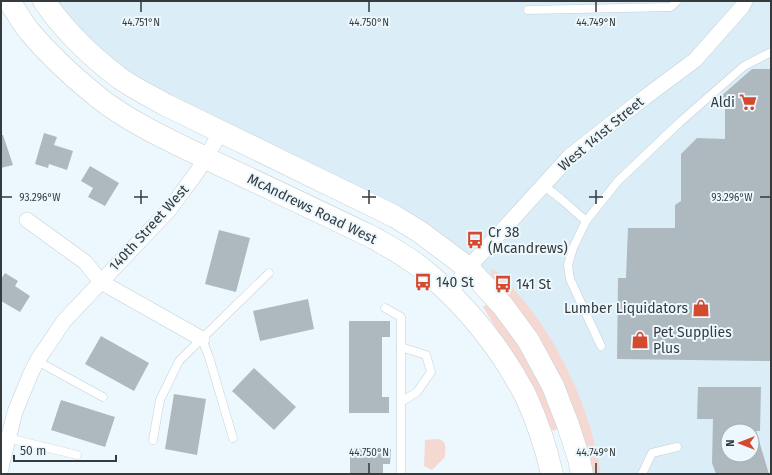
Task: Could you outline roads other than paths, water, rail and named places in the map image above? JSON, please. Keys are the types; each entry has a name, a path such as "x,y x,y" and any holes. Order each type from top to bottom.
{"main road":[{"name":"McAndrews Road West","path":"9,1 28,30 46,51 99,98 122,114 147,129 374,238 400,253 424,270 450,293 479,324 502,355 527,398 541,434 552,474"},
{"name":"McAndrews Road West","path":"44,1 68,31 95,57 118,77 141,92 394,216 420,232 468,268 502,306 523,334 553,386 568,425 582,474"}],"street":[{"name":"West 141st Street","path":"450,293 468,268 570,156 695,60 745,1"},
{"name":"140th Street West","path":"1,469 15,412 37,361 64,321 169,210 198,172 221,132"},
{"name":"140th Street West","path":"27,220 85,262 101,282 202,339"}],"lane":[{"path":"528,10 671,7 677,1"},
{"path":"601,346 570,280 568,265 586,221 618,181 680,122 744,66 771,52"},
{"path":"543,185 586,221"},
{"path":"153,440 160,400 179,361 269,273"},
{"path":"385,308 401,317 401,474"},
{"path":"202,339 233,438"},
{"path":"401,347 426,355 431,372 417,392 401,402"},
{"path":"37,361 103,397"},
{"path":"8,438 77,455"},
{"path":"642,474 652,453 678,447"}],"place":[{"name":"Aldi","path":"748,102"},
{"name":"Cr 38 (Mcandrews)","path":"475,240"},
{"name":"140 St","path":"423,282"},
{"name":"141 St","path":"503,284"},
{"name":"Lumber Liquidators","path":"701,308"},
{"name":"Pet Supplies Plus","path":"640,340"}]}
